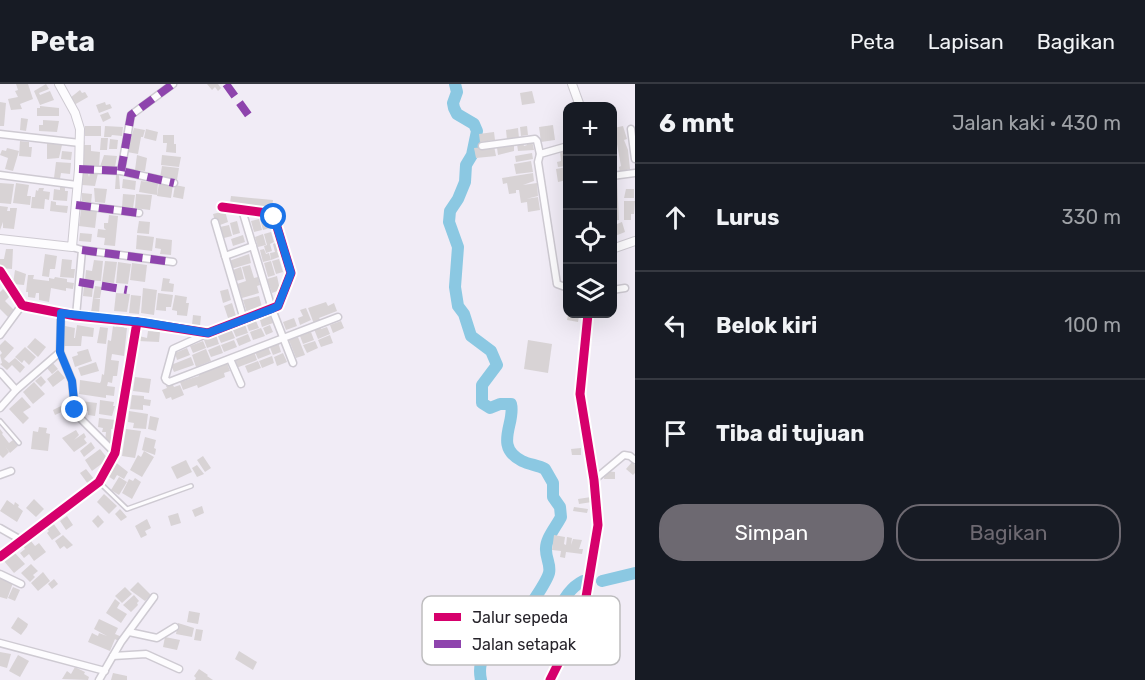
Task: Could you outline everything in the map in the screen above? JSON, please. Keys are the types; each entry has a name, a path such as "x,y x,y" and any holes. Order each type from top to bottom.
{"street":[{"path":"59,84 78,121 80,143 72,247"},
{"path":"122,171 131,115 173,84"},
{"path":"572,84 579,102"},
{"path":"631,129 635,159"},
{"path":"0,134 80,143"},
{"path":"482,146 535,139 537,141 540,154 538,162 557,284 563,286"},
{"path":"540,154 563,147"},
{"path":"79,169 122,171 174,183"},
{"path":"617,175 635,173"},
{"path":"0,175 77,185"},
{"path":"76,205 139,213"},
{"path":"222,207 267,213 274,217 291,273 278,306 172,349 165,380 169,382 338,317"},
{"path":"242,210 272,309 293,363"},
{"path":"215,222 244,320"},
{"path":"0,239 173,262"},
{"path":"617,247 635,241"},
{"path":"225,256 253,246"},
{"path":"76,316 82,250"},
{"path":"0,271 22,305 76,316 137,322 208,333"},
{"path":"617,289 625,288"},
{"path":"0,335 22,305"},
{"path":"61,313 60,352 72,381 75,413 115,453"},
{"path":"586,596 598,525 594,480 580,394 580,374 587,318"},
{"path":"0,557 99,482 115,453 137,322"},
{"path":"0,408 16,390 60,352"},
{"path":"230,359 241,384"},
{"path":"0,372 16,390"},
{"path":"594,480 624,455 635,460"},
{"path":"0,475 10,471"},
{"path":"0,528 21,540"},
{"path":"0,574 21,584"},
{"path":"99,680 154,597"},
{"path":"129,632 157,638 175,627"},
{"path":"0,643 105,671"},
{"path":"113,656 146,654 179,669"},
{"path":"550,680 558,665"}],"lane":[{"path":"0,421 19,443"},
{"path":"99,482 124,508 129,509 191,486"}],"building":[{"path":"16,84 28,84 33,99 20,104 22,109 11,110 8,99 18,97 15,91 18,90"},
{"path":"46,84 49,89 39,93 40,95 50,91 54,100 40,105 34,91"},
{"path":"207,84 218,84 221,88 218,91 215,87 212,90"},
{"path":"80,90 88,97 74,105 70,98"},
{"path":"532,91 535,103 522,105 520,93"},
{"path":"0,102 6,103 4,126 0,126"},
{"path":"105,102 112,108 99,113 96,105"},
{"path":"40,106 59,108 59,116 37,116 37,108"},
{"path":"108,112 111,118 103,122 100,115"},
{"path":"21,118 28,119 26,131 20,130"},
{"path":"43,120 59,121 57,132 39,131 39,125 43,125"},
{"path":"553,125 555,140 541,142 539,127"},
{"path":"85,126 101,126 101,136 85,136"},
{"path":"105,126 123,127 122,136 104,137"},
{"path":"527,126 528,135 521,136 520,127"},
{"path":"623,126 627,139 624,140 628,150 630,169 620,172 619,167 621,166 617,127"},
{"path":"134,128 145,130 141,137 138,154 127,152"},
{"path":"518,128 519,138 507,140 506,130"},
{"path":"146,129 158,132 156,141 144,138"},
{"path":"494,132 495,140 480,142 479,134"},
{"path":"163,135 174,135 176,153 166,152 167,143 163,143"},
{"path":"101,138 108,138 107,150 100,150"},
{"path":"110,139 118,140 117,149 109,149"},
{"path":"20,141 29,142 29,147 32,147 31,157 19,156"},
{"path":"532,141 534,150 518,151 517,144 523,143 524,146 527,145 526,142"},
{"path":"47,143 62,145 59,158 47,159"},
{"path":"84,145 91,145 91,151 100,152 99,167 84,165"},
{"path":"514,145 514,151 498,155 497,148"},
{"path":"494,146 496,156 476,158 474,148"},
{"path":"7,148 19,151 13,171 5,169 8,158 0,155 2,150 6,151"},
{"path":"563,150 563,166 558,167 557,162 561,161 560,151"},
{"path":"62,151 72,152 71,160 61,159"},
{"path":"532,153 533,159 516,162 515,156"},
{"path":"104,155 117,156 115,167 100,167"},
{"path":"137,155 147,158 145,171 135,170"},
{"path":"162,155 181,157 179,167 161,165"},
{"path":"531,161 533,172 516,174 514,164"},
{"path":"56,162 71,163 70,174 61,173 60,179 54,178"},
{"path":"162,166 179,168 177,180 160,178"},
{"path":"563,168 563,181 558,182 556,169"},
{"path":"90,172 98,173 95,186 82,185 83,173 88,173 89,177"},
{"path":"533,173 534,181 523,185 537,183 538,196 526,199 538,197 540,210 528,212 527,202 521,203 519,190 509,194 507,183 503,184 502,178"},
{"path":"116,175 119,175 120,189 115,189"},
{"path":"123,179 136,181 135,190 122,188"},
{"path":"617,179 619,220 617,220"},
{"path":"141,181 158,183 157,195 139,192"},
{"path":"0,183 14,184 11,204 0,203"},
{"path":"16,183 29,185 27,196 31,196 30,205 13,203"},
{"path":"159,183 173,185 171,198 157,196"},
{"path":"175,185 185,187 183,199 173,197"},
{"path":"60,186 65,187 65,191 68,191 67,201 53,200 54,189 60,190"},
{"path":"39,188 50,192 49,200 45,199 44,209 31,208 32,197 35,197 36,190 38,191"},
{"path":"94,188 107,189 105,203 95,202"},
{"path":"626,189 634,189 634,198 624,198"},
{"path":"82,193 92,194 91,203 82,201"},
{"path":"123,194 135,195 133,208 122,207"},
{"path":"136,194 152,195 150,210 135,208"},
{"path":"231,196 273,200 272,207 266,206 266,210 257,209 258,206 230,203"},
{"path":"51,201 56,202 56,205 68,206 67,213 50,211"},
{"path":"624,201 635,201 631,220 624,220"},
{"path":"0,206 8,207 7,211 10,211 10,208 17,208 14,229 3,228 3,222 0,230"},
{"path":"81,209 97,211 95,228 79,226"},
{"path":"225,211 228,222 220,225 219,220 215,221 213,214"},
{"path":"109,215 118,216 115,246 104,245 105,238 97,237 98,229 106,230 104,223 108,223"},
{"path":"267,217 270,228 263,230 260,219"},
{"path":"259,219 262,230 254,232 251,221"},
{"path":"139,221 150,222 149,234 137,233"},
{"path":"237,221 240,233 233,235 230,223"},
{"path":"622,222 625,232 617,235 617,224"},
{"path":"229,225 232,236 224,238 220,227"},
{"path":"271,232 274,242 270,244 272,251 266,253 264,246 267,245 264,234"},
{"path":"80,233 92,234 91,242 79,241"},
{"path":"263,234 266,245 258,247 255,237"},
{"path":"137,235 154,237 152,251 136,249"},
{"path":"243,235 245,242 233,246 231,239"},
{"path":"156,238 172,240 171,255 160,254 161,249 155,248"},
{"path":"278,242 281,250 277,251 279,257 271,260 270,253 275,252 273,244"},
{"path":"6,249 13,249 12,269 0,268 0,259 4,259"},
{"path":"264,249 266,254 269,253 271,260 263,262 260,250"},
{"path":"45,254 57,256 55,269 50,269 49,277 42,276"},
{"path":"249,254 251,263 231,269 229,261"},
{"path":"62,259 72,260 71,269 75,269 74,278 60,277"},
{"path":"279,259 283,272 276,274 272,261"},
{"path":"94,260 103,261 101,281 85,280 86,270 92,271"},
{"path":"105,261 117,262 114,283 102,282"},
{"path":"271,261 275,275 268,277 264,263"},
{"path":"118,262 131,264 128,284 116,283"},
{"path":"132,263 147,265 145,282 130,280"},
{"path":"250,265 254,278 258,277 259,293 242,298 237,284 246,281 242,267"},
{"path":"241,267 244,279 236,281 233,270"},
{"path":"15,270 26,274 24,285 13,284"},
{"path":"28,275 34,275 33,279 49,281 49,278 54,279 55,277 67,279 67,282 74,283 73,289 66,288 66,291 51,288 49,302 39,300 39,293 36,293 35,298 28,297 28,292 26,292"},
{"path":"277,276 280,290 272,293 267,279"},
{"path":"163,278 170,279 169,283 174,284 173,292 161,291"},
{"path":"84,285 93,286 92,297 83,296"},
{"path":"95,286 102,287 100,298 93,298"},
{"path":"143,288 157,290 154,315 141,313"},
{"path":"3,289 10,296 5,301 14,310 8,317 0,309 0,292"},
{"path":"228,289 231,300 223,303 220,291"},
{"path":"116,293 130,294 127,312 114,311"},
{"path":"158,293 173,295 171,307 166,307 166,311 156,310"},
{"path":"131,295 141,296 139,314 129,313"},
{"path":"175,295 187,297 186,303 189,303 187,316 177,315 177,311 172,310"},
{"path":"259,296 262,307 247,313 243,300"},
{"path":"93,298 100,299 99,314 91,313"},
{"path":"326,302 328,306 334,303 337,311 319,318 321,321 314,324 308,308"},
{"path":"232,303 236,316 228,318 224,306"},
{"path":"306,308 311,320 300,325 298,318 303,316 300,310"},
{"path":"269,313 273,323 262,327 260,320 263,319 262,315"},
{"path":"193,315 201,316 200,326 192,325"},
{"path":"294,318 297,326 286,330 283,322"},
{"path":"567,318 579,318 578,322 567,320"},
{"path":"256,321 259,328 249,331 247,325"},
{"path":"341,321 344,328 333,333 330,325"},
{"path":"244,322 248,333 236,337 233,330"},
{"path":"117,324 125,325 124,328 127,328 124,356 112,354 111,360 119,361 117,376 113,376 112,383 108,382 107,386 115,387 114,396 106,395 106,398 79,394 80,380 100,383 102,374 104,375 108,340 111,341 113,326 116,327"},
{"path":"77,325 94,328 93,337 82,336 81,346 62,346 65,326 75,328 75,338"},
{"path":"270,325 273,332 266,335 263,328"},
{"path":"320,326 321,329 327,327 330,334 318,339 314,329"},
{"path":"100,327 108,328 106,344 97,343"},
{"path":"261,328 265,336 253,340 250,332"},
{"path":"231,329 235,338 221,343 217,334"},
{"path":"148,331 160,332 159,342 138,341 139,336 147,338"},
{"path":"311,332 314,340 303,344 300,336"},
{"path":"248,334 251,341 239,346 236,339"},
{"path":"216,335 219,344 207,348 204,340"},
{"path":"330,335 333,343 321,347 318,340"},
{"path":"298,337 305,355 296,358 289,340"},
{"path":"35,338 46,347 38,357 27,347"},
{"path":"5,340 14,348 4,359 9,363 15,358 25,367 20,373 12,365 7,370 0,364 2,353 0,345"},
{"path":"234,340 237,347 224,352 221,345"},
{"path":"528,340 552,344 548,373 524,369"},
{"path":"203,341 206,348 193,353 190,346"},
{"path":"315,341 318,348 307,353 303,345"},
{"path":"278,342 281,352 273,355 269,345"},
{"path":"220,345 223,353 211,357 208,350"},
{"path":"25,347 36,357 29,365 24,360 22,363 15,357"},
{"path":"268,347 271,354 258,359 255,352"},
{"path":"187,348 190,355 177,360 175,353"},
{"path":"88,349 92,361 75,367 72,357 78,355 77,352"},
{"path":"206,349 211,361 196,367 192,355"},
{"path":"254,351 257,360 236,368 232,359"},
{"path":"283,353 287,362 277,366 274,357"},
{"path":"272,356 274,363 262,368 259,361"},
{"path":"191,357 194,365 174,372 171,365"},
{"path":"258,361 261,368 248,373 245,366"},
{"path":"52,362 58,369 52,374 46,367"},
{"path":"96,362 99,371 81,376 78,368"},
{"path":"227,363 230,371 224,373 225,377 198,388 197,385 183,390 180,382 199,376 198,372"},
{"path":"58,370 65,378 53,387 47,379"},
{"path":"41,376 46,382 41,387 35,381"},
{"path":"135,377 151,379 149,393 133,391"},
{"path":"34,382 45,394 33,404 23,392"},
{"path":"172,383 174,387 180,385 184,395 172,400 171,397 166,399 162,390"},
{"path":"132,395 144,396 144,399 151,400 150,406 143,405 143,410 130,409"},
{"path":"22,397 31,407 23,412 29,418 23,424 9,409"},
{"path":"100,400 114,402 112,416 99,414"},
{"path":"81,401 97,403 95,416 88,415 88,411 80,410"},
{"path":"63,405 66,410 55,415 53,410"},
{"path":"129,411 148,414 146,429 133,428 134,423 128,422"},
{"path":"150,416 159,418 156,431 148,429"},
{"path":"99,418 115,420 114,429 111,429 111,442 105,441 106,432 102,432 103,428 98,427"},
{"path":"39,427 47,428 46,433 50,434 48,451 31,449 33,431 38,432"},
{"path":"0,429 9,443 13,440 18,446 10,453 5,446 9,452 3,458 0,455"},
{"path":"126,429 141,431 135,458 122,456"},
{"path":"76,430 79,435 74,440 84,433 87,443 74,452 62,438"},
{"path":"145,437 156,440 155,455 142,450"},
{"path":"91,442 95,448 84,457 80,451"},
{"path":"581,448 581,455 572,455 571,449"},
{"path":"100,449 108,459 92,471 85,460"},
{"path":"144,451 154,457 142,477 130,470 138,455 141,457"},
{"path":"203,456 211,468 205,472 197,460"},
{"path":"186,460 192,472 177,479 171,467"},
{"path":"114,461 128,472 124,479 117,475 114,480 106,475"},
{"path":"632,462 635,465 633,475 626,469"},
{"path":"197,465 204,474 197,477 192,468"},
{"path":"86,469 94,479 88,484 80,473"},
{"path":"605,471 615,472 615,479 604,479"},
{"path":"119,477 127,482 119,495 111,490"},
{"path":"135,478 141,482 132,499 122,493 129,479 133,481"},
{"path":"104,494 117,506 109,514 97,502"},
{"path":"591,497 592,502 579,504 578,499"},
{"path":"34,499 44,509 36,517 26,508"},
{"path":"7,500 14,505 15,502 23,511 17,522 0,511"},
{"path":"202,506 204,513 195,517 192,510"},
{"path":"574,507 588,509 587,513 573,511"},
{"path":"120,509 127,517 121,521 115,514"},
{"path":"178,513 181,523 171,526 168,516"},
{"path":"98,515 104,522 98,528 92,521"},
{"path":"67,516 73,525 66,530 60,521"},
{"path":"147,519 151,528 145,531 147,535 141,538 135,526"},
{"path":"53,523 61,534 52,540 46,528"},
{"path":"63,535 73,545 67,549 64,546 60,549 55,541"},
{"path":"554,535 565,537 564,544 566,545 567,537 572,538 571,545 573,539 582,540 579,549 583,549 582,554 566,552 565,558 560,557 561,551 552,550"},
{"path":"31,541 35,546 39,543 46,552 34,561 29,554 24,558 20,553 25,549 23,546"},
{"path":"14,552 25,564 14,573 4,561"},
{"path":"31,564 38,571 30,582 21,573"},
{"path":"43,572 50,581 38,591 31,583"},
{"path":"0,578 13,583 7,599 0,597"},
{"path":"54,579 58,584 52,589 48,584"},
{"path":"138,582 151,595 145,601 130,590"},
{"path":"13,587 20,590 15,601 8,598"},
{"path":"125,587 132,594 122,603 115,596"},
{"path":"134,595 139,601 131,612 123,605"},
{"path":"115,599 120,603 117,608 127,614 121,623 106,613"},
{"path":"189,611 200,613 198,624 187,622"},
{"path":"18,617 28,624 21,635 11,628"},
{"path":"99,619 118,628 115,634 122,637 120,642 115,639 110,651 88,642 92,633 107,636 94,629"},
{"path":"178,623 194,628 192,637 176,634"},
{"path":"196,629 203,630 201,641 194,640"},
{"path":"165,637 180,640 177,650 163,647"},
{"path":"239,651 257,662 253,670 235,659"},
{"path":"0,652 11,654 7,668 0,666"},
{"path":"18,655 29,661 20,677 9,671"},
{"path":"75,667 85,672 84,674 89,677 88,680 62,679 67,671 71,674"},
{"path":"199,669 213,680 195,680 194,676"},
{"path":"113,673 127,676 127,680 111,680"}],"waterway":[{"path":"455,84 457,92 453,103 454,108 457,114 474,124 477,131 472,155 466,165 465,182 450,211 449,222 458,247 455,287 458,306 464,314 471,336 491,351 497,365 482,385 482,403 490,408 500,404 511,404 507,441 509,448 513,455 522,461 545,469 553,483 553,497 560,507 561,517 546,546 549,565 547,578 536,596"},
{"path":"602,581 635,573"},
{"path":"567,596 583,581"},
{"path":"481,665 481,680"}],"marked path":[{"path":"121,171 131,115 173,84"},
{"path":"226,84 252,120"},
{"path":"79,169 121,171 174,183"},
{"path":"76,205 139,213"},
{"path":"82,250 173,262"},
{"path":"79,282 127,290"}],"cycle path":[{"path":"137,322 208,333 278,306 291,273 274,217 267,213 222,207"},
{"path":"0,271 22,305 76,316 137,322 115,453 99,482 0,557"},
{"path":"586,596 598,525 594,480 580,394 588,318"},
{"path":"550,680 558,665"}],"route":[{"path":"75,410 72,381 60,352 61,313 143,322 211,333 272,309 278,306 291,275 274,217"}]}
